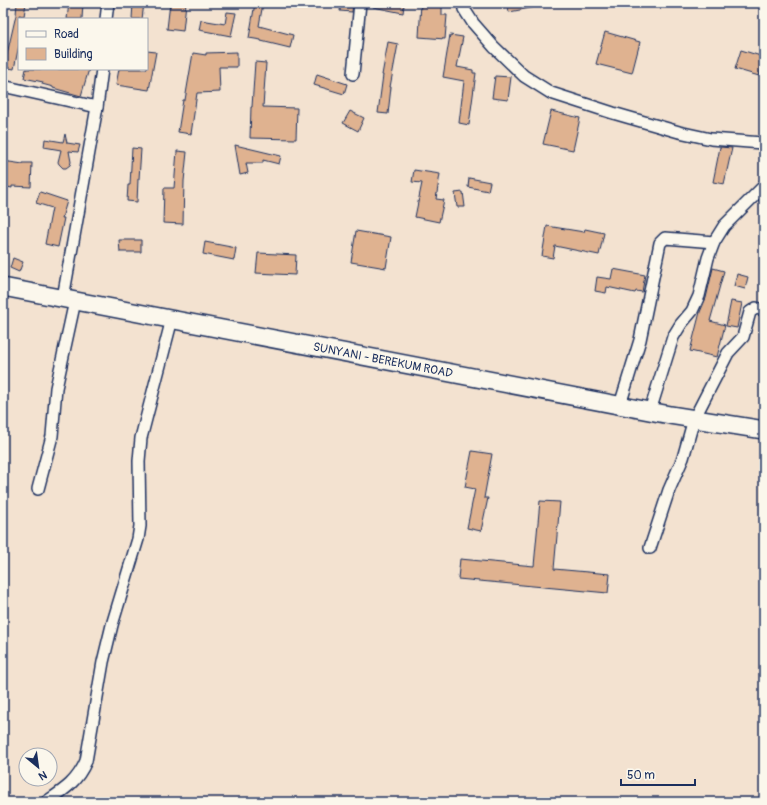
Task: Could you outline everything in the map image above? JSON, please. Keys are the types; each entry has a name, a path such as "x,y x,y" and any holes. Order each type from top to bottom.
{"main road":[{"name":"SUNYANI - BEREKUM ROAD","path":"3,287 650,411 764,430"}],"street":[{"path":"106,18 108,3"},
{"path":"353,74 360,3"},
{"path":"463,3 464,9 473,23 494,47 524,76 551,93 679,132 711,139 763,143"},
{"path":"38,489 52,436 56,388 102,70"},
{"path":"7,87 97,107"},
{"path":"650,411 673,337 692,311 699,296 708,258 714,242 724,226 764,186"},
{"path":"620,405 640,340 660,243 665,238 714,242"},
{"path":"650,548 669,490 683,458 694,419 728,353 743,337 750,312 756,308 764,310"},
{"path":"46,802 76,779 86,762 103,662 112,625 138,539 140,526 139,461 141,438 172,319"}],"building":[{"path":"17,3 26,3 24,16 19,15 18,18 18,50 14,69 4,67 16,15"},
{"path":"69,3 83,3 82,18 67,18"},
{"path":"133,3 144,3 142,18 132,18"},
{"path":"170,3 186,3 183,31 167,29"},
{"path":"255,3 263,3 259,26 293,35 290,48 249,38"},
{"path":"341,3 353,3 352,12 340,11"},
{"path":"374,3 393,3 404,5 403,13 373,7"},
{"path":"421,3 442,3 442,15 447,15 445,39 419,37"},
{"path":"507,3 535,3 536,7 509,12"},
{"path":"227,12 236,13 231,36 199,30 201,20 225,24"},
{"path":"605,32 640,42 632,73 596,64"},
{"path":"450,35 463,37 457,67 473,70 473,73 476,73 469,125 459,123 464,81 443,77"},
{"path":"388,42 398,44 390,87 388,114 378,113 382,75"},
{"path":"741,50 764,57 759,76 735,69"},
{"path":"148,51 156,52 149,90 116,85 119,70 148,70"},
{"path":"237,52 237,67 219,67 220,92 197,93 191,134 178,132 193,53 206,55 206,53"},
{"path":"255,62 266,63 263,107 297,108 296,139 250,138"},
{"path":"26,70 89,70 81,96 42,84 43,82 24,78"},
{"path":"317,74 347,84 344,94 314,85"},
{"path":"495,76 511,77 508,100 492,98"},
{"path":"350,111 364,118 358,131 343,123"},
{"path":"551,111 580,118 573,150 543,144"},
{"path":"65,134 67,143 80,145 78,152 69,151 71,162 70,165 63,168 58,162 61,150 44,147 45,139 63,142"},
{"path":"235,145 281,156 279,164 263,160 263,163 246,163 248,173 240,175"},
{"path":"720,147 732,148 724,184 713,182"},
{"path":"132,148 141,149 137,202 127,201 128,185 130,185"},
{"path":"177,151 187,152 184,181 183,224 163,223 164,188 174,188"},
{"path":"3,161 23,164 32,163 31,187 12,186 12,188 3,186"},
{"path":"414,170 440,174 436,199 444,200 439,222 415,217 422,183 412,182"},
{"path":"469,178 490,182 488,191 468,187"},
{"path":"40,192 67,201 62,218 64,218 58,247 45,244 52,208 36,203"},
{"path":"463,192 465,207 457,207 455,193"},
{"path":"547,226 584,232 585,229 604,233 599,255 555,246 553,258 542,256"},
{"path":"356,231 391,237 386,268 351,262"},
{"path":"119,240 141,240 141,252 120,252"},
{"path":"205,242 236,248 234,260 203,254"},
{"path":"258,253 296,255 295,275 256,273"},
{"path":"13,258 23,262 19,272 10,268"},
{"path":"713,268 724,271 710,321 725,325 717,357 690,351 700,312 706,298"},
{"path":"613,269 645,275 642,292 636,291 635,293 607,287 606,293 595,291 597,277 611,279"},
{"path":"737,274 748,277 745,289 734,286"},
{"path":"731,301 742,303 737,328 726,326"},
{"path":"472,451 492,454 484,498 488,498 481,531 467,528 475,489 465,487"},
{"path":"540,501 560,502 554,569 610,574 608,593 458,579 460,559 534,566"}]}
